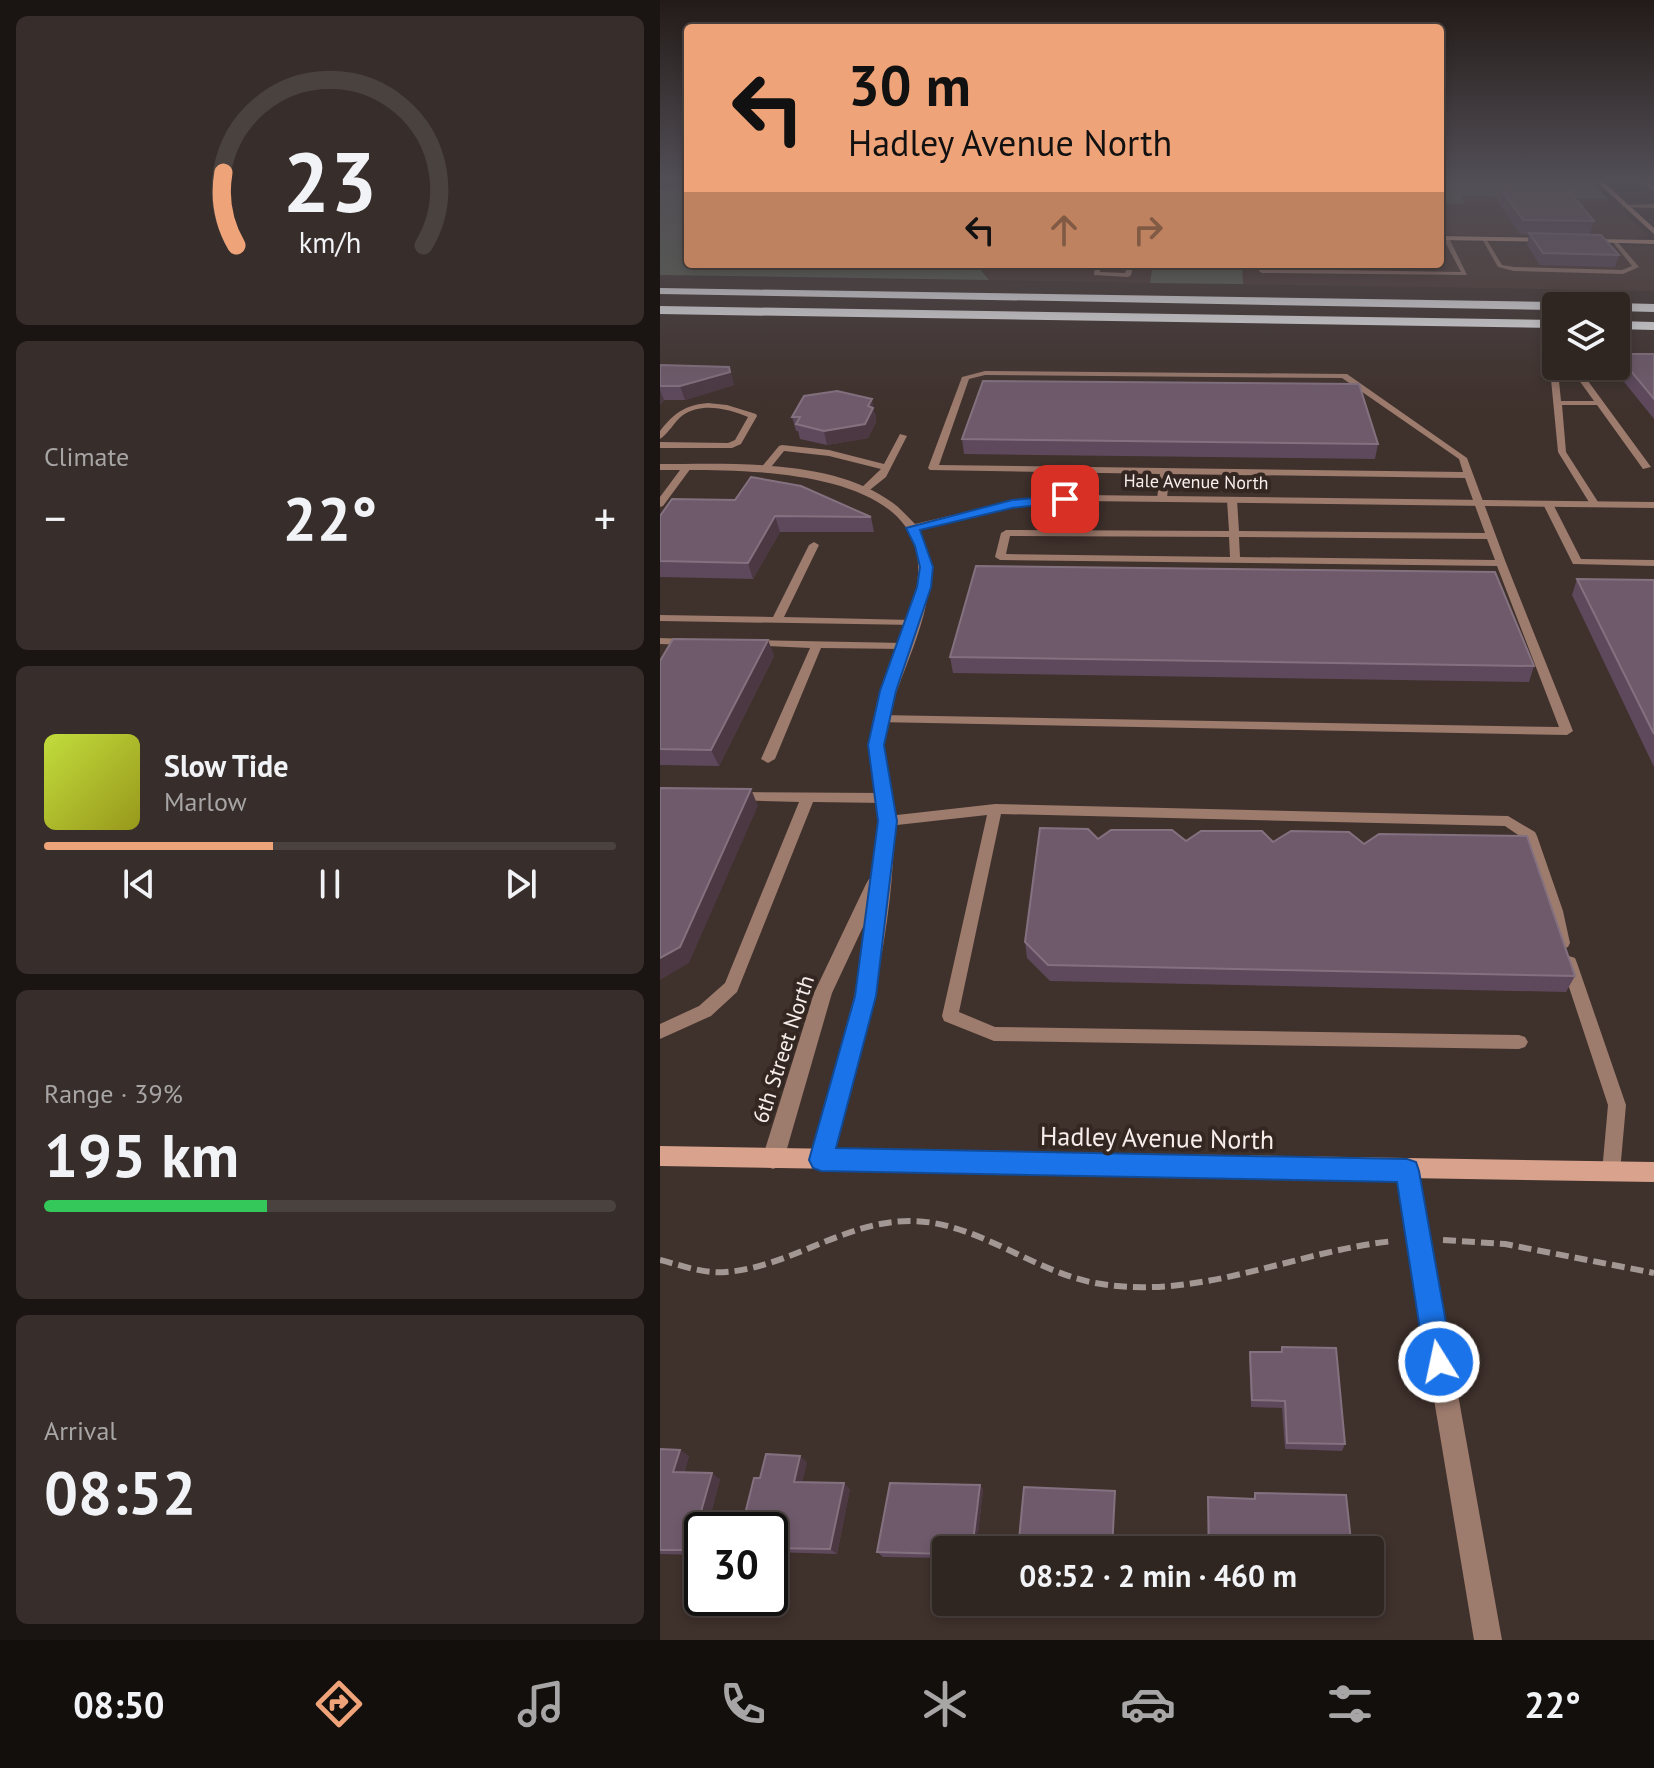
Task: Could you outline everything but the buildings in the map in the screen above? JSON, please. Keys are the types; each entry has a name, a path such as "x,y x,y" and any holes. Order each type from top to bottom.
{"highway":[{"path":"660,289 1542,306"},
{"path":"1630,307 1654,308"},
{"path":"660,310 1542,324"},
{"path":"1630,325 1654,326"}],"street":[{"path":"660,467 807,474 863,491 897,513 912,528"},
{"name":"Hale Avenue North","path":"912,528 983,510 1048,500 1654,505"},
{"name":"6th Street North","path":"821,1160 866,996 888,821 876,745 880,719 924,587 927,567 922,546 912,528"},
{"name":"6th Street North","path":"773,1159 823,993 883,869"},
{"name":"Hadley Avenue North","path":"660,1156 1407,1171 1654,1172"},
{"path":"1407,1171 1488,1640"}],"lane":[{"path":"1262,268 1262,271 1465,274 1454,256"},
{"path":"1494,256 1500,266 1514,269 1623,272 1636,267 1627,256"},
{"path":"1097,268 1096,274 1128,275 1130,268"},
{"path":"880,719 1567,731 1463,458 1344,376 985,373 966,377 933,468 1469,475"},
{"path":"1555,380 1562,452 1595,505"},
{"path":"1583,380 1646,467"},
{"path":"1557,403 1599,403"},
{"path":"660,436 681,413 694,407 736,408 753,416 738,442 729,446 660,445"},
{"path":"863,491 888,468 903,436"},
{"path":"764,470 782,448 829,453 888,468"},
{"path":"660,504 686,468"},
{"path":"1162,499 1165,471"},
{"path":"1232,500 1235,560"},
{"path":"1548,504 1577,562 1654,563"},
{"path":"1491,536 1006,533 1000,557 1501,563"},
{"path":"777,620 814,545"},
{"path":"660,618 912,623"},
{"path":"660,641 707,642"},
{"path":"738,643 904,646"},
{"path":"768,759 817,644"},
{"path":"719,796 885,798"},
{"path":"660,1032 705,1011 731,987 808,797"},
{"path":"888,821 995,809 1508,821 1530,836 1617,1105 1611,1172"},
{"path":"995,809 950,1016 994,1034 1519,1042"}],"path":[{"path":"660,1260 723,1272 751,1268 781,1260 859,1227 915,1221 955,1229 1056,1274 1098,1284 1160,1289 1185,1288 1365,1244 1391,1241"},
{"path":"1450,1240 1505,1244 1654,1273"}],"shaded area":[{"path":"1444,256 1654,256 1654,291 1243,284 1242,268 1444,268"},
{"path":"980,268 1152,268 1150,283 989,280"}],"green space":[{"path":"660,256 684,256 684,268 979,268 989,280 660,275"},
{"path":"1152,268 1242,268 1243,284 1150,283"}],"route":[{"path":"1065,499 1012,504 912,528 922,546 927,567 924,587 888,691 876,745 888,821 866,996 821,1160 1407,1171 1439,1362"}]}
